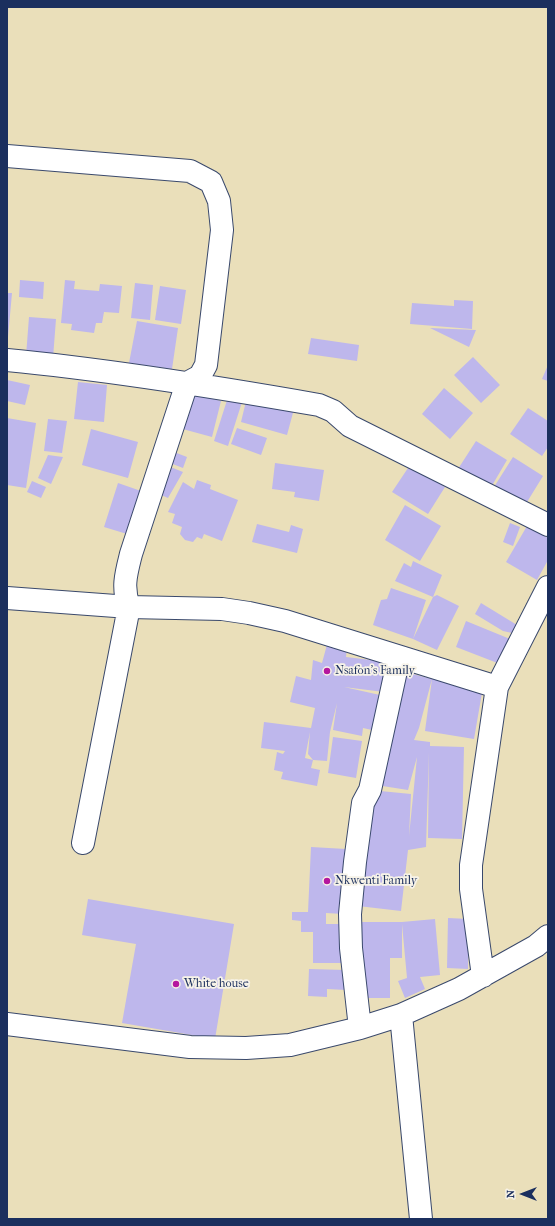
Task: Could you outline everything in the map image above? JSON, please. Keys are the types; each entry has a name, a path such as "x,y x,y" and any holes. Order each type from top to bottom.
{"street":[{"path":"7,156 190,170 211,182 219,201 222,230 206,365 200,376 188,383 131,554 124,581 125,598 129,607 83,843"},
{"path":"7,360 34,362 188,383 319,405 333,411 350,426 548,525"},
{"path":"483,976 471,889 471,865 497,687 548,587"},
{"path":"7,598 129,607 222,609 249,613 285,621 497,687"},
{"path":"360,1028 351,948 350,914 354,862 363,804 370,790 399,656"},
{"path":"7,1024 190,1047 246,1048 290,1045 360,1028 401,1015 459,989 536,946 548,936"},
{"path":"401,1015 421,1219"}],"building":[{"path":"20,280 44,282 43,299 19,297"},
{"path":"65,280 75,281 74,289 99,291 100,284 122,286 119,313 104,312 102,323 96,323 94,333 71,330 72,324 61,323"},
{"path":"135,283 153,285 150,320 131,318"},
{"path":"160,286 186,290 181,324 155,320"},
{"path":"7,293 12,293 8,337 7,337"},
{"path":"454,300 473,301 472,329 410,324 412,303 454,306"},
{"path":"29,317 56,319 53,358 26,356"},
{"path":"137,321 178,328 172,369 129,363"},
{"path":"430,328 476,330 469,347"},
{"path":"311,338 359,345 357,361 308,354"},
{"path":"473,357 500,385 481,403 454,375"},
{"path":"548,365 548,381 542,379"},
{"path":"7,380 30,385 25,405 7,401"},
{"path":"78,382 107,385 104,422 74,419"},
{"path":"444,388 473,413 450,439 422,414"},
{"path":"189,392 221,401 212,437 179,428"},
{"path":"229,394 243,399 228,446 214,441"},
{"path":"247,397 294,409 287,435 241,422"},
{"path":"528,408 548,421 548,447 542,456 510,434"},
{"path":"7,418 36,423 26,488 7,485"},
{"path":"48,419 67,421 62,453 44,451"},
{"path":"237,428 267,438 261,455 231,444"},
{"path":"91,429 138,442 128,478 82,465"},
{"path":"476,441 507,460 490,489 458,469"},
{"path":"174,452 187,457 183,468 170,463"},
{"path":"48,455 63,457 51,484 38,478"},
{"path":"513,457 543,476 524,507 494,487"},
{"path":"275,463 324,470 319,501 294,497 295,492 272,489"},
{"path":"410,465 445,487 428,514 392,492"},
{"path":"168,466 183,472 168,498 157,493"},
{"path":"197,480 211,485 210,489 238,500 222,541 204,534 202,539 197,537 193,542 185,540 180,534 182,527 172,523 175,514 168,512 183,482 194,489"},
{"path":"32,481 46,487 41,498 27,492"},
{"path":"118,483 141,491 127,534 104,527"},
{"path":"405,505 441,526 420,561 385,540"},
{"path":"510,523 520,527 513,546 503,542"},
{"path":"257,524 289,532 291,525 303,529 297,553 252,542"},
{"path":"527,526 548,538 548,560 537,580 506,562"},
{"path":"413,561 442,575 433,597 395,581 404,563 411,567"},
{"path":"391,588 426,600 413,639 373,625 381,600 387,599"},
{"path":"437,595 459,606 437,650 413,639 433,597"},
{"path":"481,603 517,625 512,633 503,631 475,614"},
{"path":"466,621 510,639 500,664 456,647"},
{"path":"328,641 347,647 346,657 388,662 384,692 344,687 380,695 372,730 363,728 362,736 333,730 337,703 330,732 327,761 313,760 311,768 320,770 317,786 281,779 283,772 274,770 277,752 283,754 285,751 261,748 264,722 311,728 315,708 290,702 296,676 311,680 313,660 322,663","holes":["310,732 308,754 313,760 305,758"]},
{"path":"405,672 432,679 419,728 414,740 430,742 430,746 464,747 462,839 428,838 429,752 426,847 408,850 401,911 358,906 370,790 411,794 409,836 417,757 408,790 376,785"},
{"path":"432,679 483,687 474,739 425,731"},
{"path":"333,737 362,741 356,778 328,773"},
{"path":"311,847 346,849 343,914 326,913 326,924 342,924 341,963 313,963 313,932 301,932 301,921 292,920 292,912 308,912"},
{"name":"White house","path":"88,899 234,924 215,1039 122,1023 136,944 82,935"},
{"path":"448,918 469,919 468,969 447,968"},
{"path":"435,919 440,975 420,977 425,989 405,998 398,981 407,978 402,924 402,958 390,958 390,998 361,998 360,922 402,922"},
{"path":"309,969 346,970 346,990 327,989 327,997 308,996"}],"place":[{"name":"Nsafon's Family","path":"327,671"},
{"name":"Nkwenti Family","path":"327,881"},
{"name":"White house","path":"176,984"}]}
